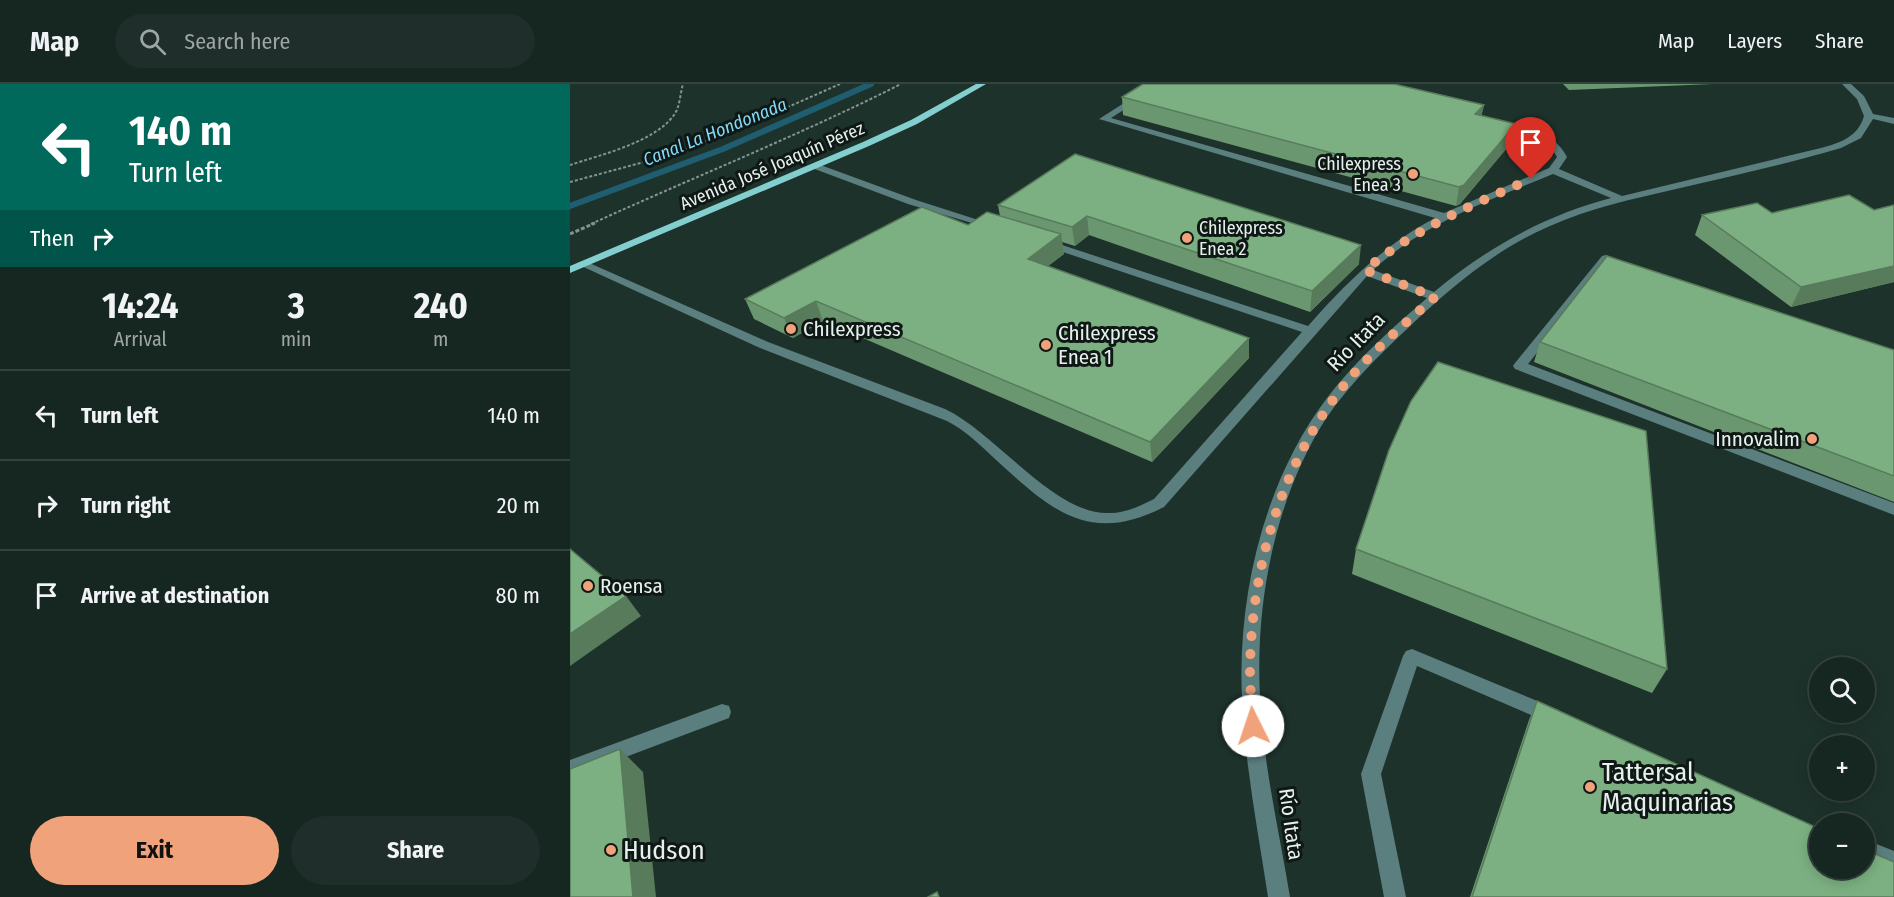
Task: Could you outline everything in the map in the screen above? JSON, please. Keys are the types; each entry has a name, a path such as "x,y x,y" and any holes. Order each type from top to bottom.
{"main road":[{"name":"Avenida José Joaquín Pérez","path":"570,270 914,122 982,84"}],"street":[{"path":"1160,84 1104,119 1445,217"},
{"path":"1846,84 1862,98 1869,116 1894,121"},
{"name":"Río Itata","path":"1279,897 1253,726 1250,673 1257,584 1271,529 1289,476 1313,430 1336,396 1390,338 1435,297 1484,257 1525,233 1566,215 1621,199 1838,147 1863,131 1869,116"},
{"path":"583,264 764,345 940,412 963,424 1052,498 1073,510 1104,520 1144,511 1159,503 1365,270 1404,240 1445,217 1552,170 1562,157 1560,150 1552,143 1525,129 1481,119"},
{"path":"815,166 912,202 1007,231"},
{"path":"1552,170 1621,199"},
{"path":"1030,238 1310,331"},
{"path":"1628,265 1606,258 1520,366 1894,509"},
{"path":"1365,270 1435,297"},
{"path":"1395,897 1371,774 1412,656 1566,722"},
{"path":"570,769 722,712"},
{"path":"1875,854 1894,862"}],"path":[{"path":"570,165 622,146 663,126 673,116 683,84"},
{"path":"570,182 670,155 746,126 840,84"},
{"path":"570,234 707,171 819,124 901,84"}],"building":[{"name":"Chilexpress Enea 3","path":"1143,84 1394,84 1484,105 1475,114 1516,124 1464,185 1459,187 1122,97"},
{"name":"Chilexpress Enea 2","path":"1075,154 1361,245 1312,291 1087,216 1072,227 998,205"},
{"path":"1849,195 1874,210 1894,205 1894,266 1801,287 1702,215 1757,203 1772,213"},
{"name":"Chilexpress Enea 1","path":"922,207 968,225 987,212 1061,234 1028,259 1249,338 1150,442 816,301 784,318 745,299"},
{"name":"Innovalim","path":"1607,256 1894,350 1894,476 1540,342"},
{"path":"1438,362 1646,431 1667,669 1356,549 1389,450 1411,401"},
{"path":"570,549 626,596 570,634"},
{"name":"Tattersal Maquinarias","path":"1537,701 1809,824 1809,879 1875,879 1875,854 1894,862 1894,897 1472,897"},
{"name":"Hudson","path":"620,749 633,897 570,897 570,769"},
{"path":"937,892 939,897 928,897"}],"waterway":[{"name":"Canal La Hondonada","path":"570,206 723,149 871,84"}],"place":[{"name":"Chilexpress Enea 3","path":"1413,174"},
{"name":"Chilexpress Enea 2","path":"1187,238"},
{"name":"Chilexpress","path":"791,329"},
{"name":"Chilexpress Enea 1","path":"1046,345"},
{"name":"Innovalim","path":"1812,439"},
{"name":"Roensa","path":"588,586"},
{"name":"Tattersal Maquinarias","path":"1590,787"},
{"name":"Hudson","path":"611,850"}],"route":[{"path":"1253,726 1250,673 1257,584 1271,529 1289,476 1313,430 1336,396 1357,371 1435,297 1365,270 1404,240 1445,217 1531,179"}]}
